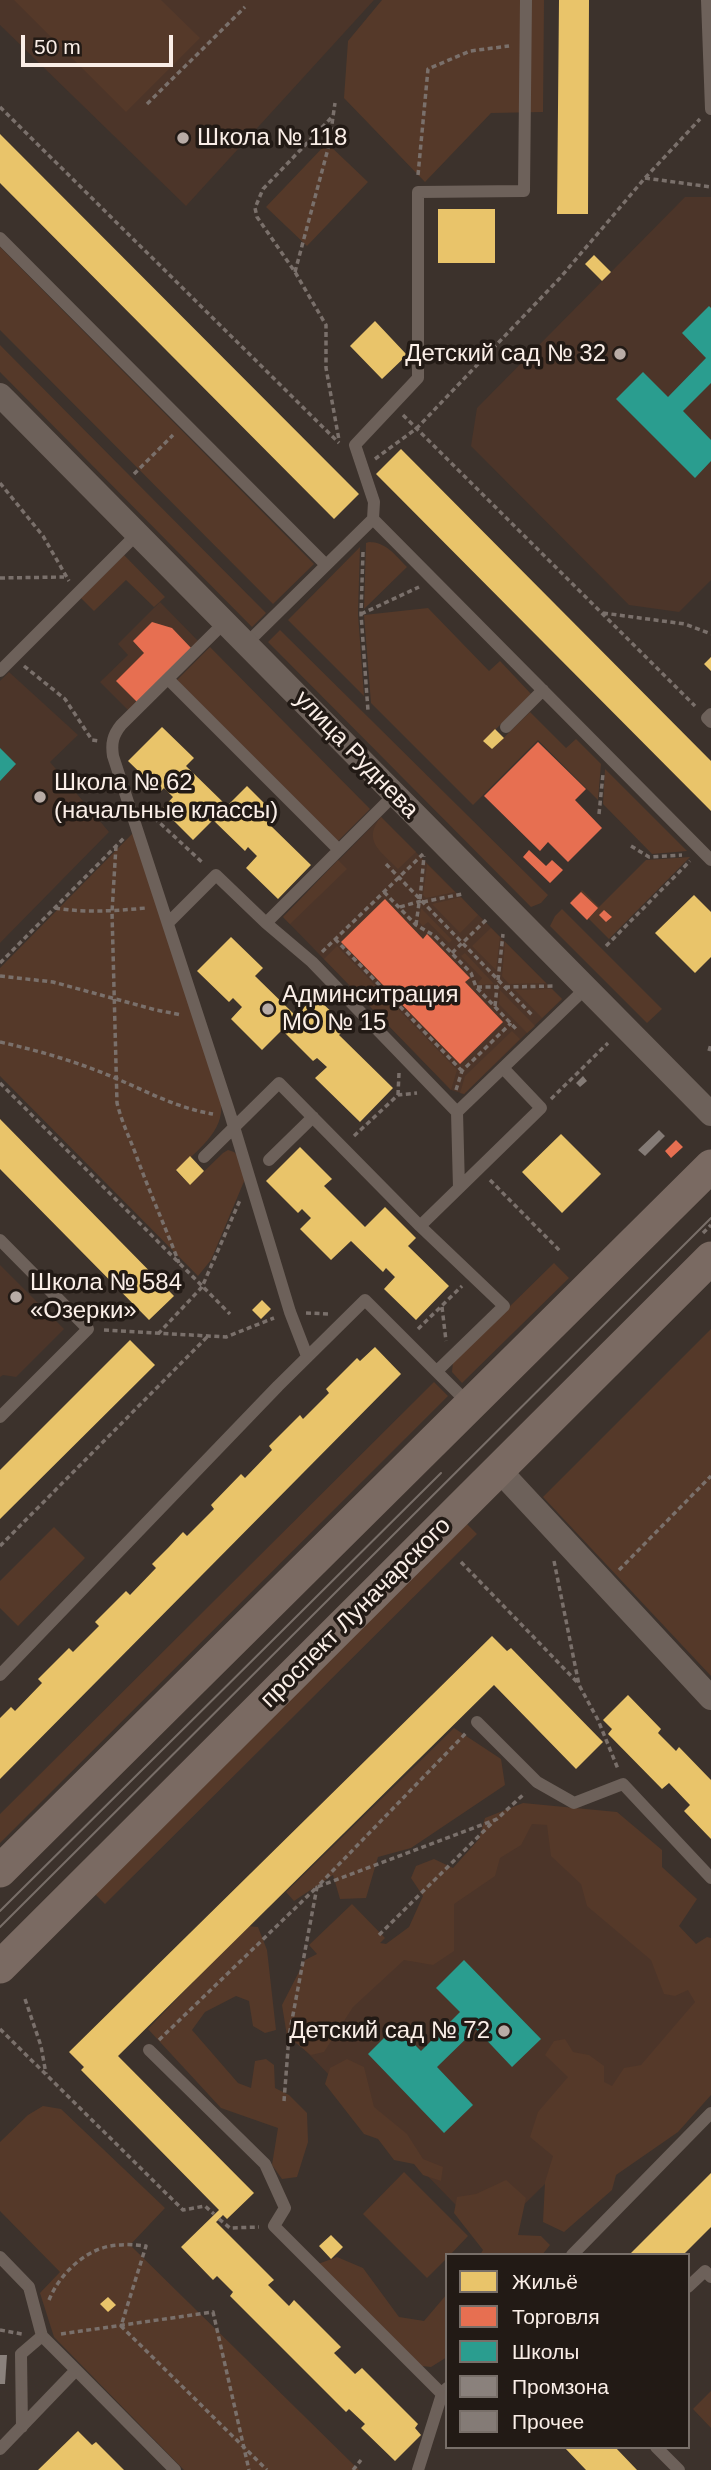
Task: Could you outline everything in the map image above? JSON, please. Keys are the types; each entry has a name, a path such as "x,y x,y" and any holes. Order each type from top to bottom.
{"main road":[{"path":"0,1871 711,1166"},
{"name":"проспект Луначарского","path":"0,1967 711,1258"}],"street":[{"name":"улица Руднева","path":"0,396 226,621 394,795 711,1114"},
{"path":"499,1470 711,1698"}],"lane":[{"path":"247,643 373,519 374,502 355,445 418,378 418,191 524,191 526,0"},
{"path":"707,0 710,109"},
{"path":"0,238 326,565"},
{"path":"373,519 711,860"},
{"path":"0,671 138,533"},
{"path":"226,621 121,724 114,734 112,745 233,1122 290,1312 307,1356"},
{"path":"168,678 339,850"},
{"path":"506,727 543,690"},
{"path":"265,923 394,795"},
{"path":"168,923 216,875 265,923 312,962 457,1112 459,1188"},
{"path":"457,1112 586,988"},
{"path":"419,1226 541,1108 503,1068"},
{"path":"204,1157 233,1122 279,1083 419,1226 503,1306 437,1371"},
{"path":"268,1160 313,1117"},
{"path":"0,1240 88,1329 0,1417"},
{"path":"0,1675 307,1356 365,1300 470,1405"},
{"path":"477,1722 537,1782 574,1802 623,1784 711,1878"},
{"path":"149,2050 265,2164 285,2208 274,2226 444,2391 418,2470"},
{"path":"574,2253 711,2113"},
{"path":"0,2257 29,2287 42,2336 175,2470"},
{"path":"690,2285 705,2271 711,2277"},
{"path":"22,2427 21,2354 42,2336"},
{"path":"0,2449 76,2370"},
{"path":"658,2449 679,2470"}],"path":[{"path":"147,104 245,7"},
{"path":"418,191 428,69 470,51 525,43"},
{"path":"295,272 329,145 335,103"},
{"path":"0,107 340,444 355,445"},
{"path":"362,468 417,428 560,278 645,177 710,109"},
{"path":"331,118 263,189 255,208 257,217 295,272 326,325 326,368 340,444"},
{"path":"645,177 711,187"},
{"path":"390,407 398,410 417,428 710,718"},
{"path":"134,474 184,423"},
{"path":"0,483 43,536 65,578 80,592"},
{"path":"364,529 361,614 368,711"},
{"path":"0,578 65,578"},
{"path":"361,614 435,580"},
{"path":"602,613 685,624 711,634"},
{"path":"14,659 65,699 92,740 112,745"},
{"path":"599,814 604,752"},
{"path":"0,963 116,846 134,820 145,810 216,875"},
{"path":"116,846 112,912 117,1103 123,1127 136,1153 144,1180 179,1263"},
{"path":"631,846 649,857 688,854 701,849"},
{"path":"606,946 701,849"},
{"path":"416,925 421,901 423,854 335,939 462,1071 511,1023"},
{"path":"386,864 544,1028"},
{"path":"384,892 416,925 435,936 452,953 471,973 477,988 520,1033"},
{"path":"399,907 463,894"},
{"path":"55,908 79,912 112,912 162,906"},
{"path":"452,953 488,919"},
{"path":"495,1007 500,984 503,934"},
{"path":"0,976 52,982 156,1010 199,1018"},
{"path":"477,988 500,984 555,986"},
{"path":"0,1042 52,1054 153,1097 233,1122"},
{"path":"541,1108 610,1042"},
{"path":"709,1051 711,1044"},
{"path":"0,1083 230,1314"},
{"path":"342,1147 398,1096 437,1091"},
{"path":"480,1169 559,1251"},
{"path":"158,1334 202,1287 250,1179"},
{"path":"406,1341 472,1276"},
{"path":"442,1306 449,1360"},
{"path":"88,1329 226,1337"},
{"path":"0,1546 208,1336"},
{"path":"605,1584 711,1476"},
{"path":"553,1560 579,1685"},
{"path":"461,1562 579,1685 598,1720 623,1784"},
{"path":"149,2050 317,1887 477,1722"},
{"path":"379,1935 537,1782"},
{"path":"317,1887 497,1819"},
{"path":"284,2101 289,2036 317,1887"},
{"path":"25,1999 41,2046 47,2075"},
{"path":"0,2029 183,2210 205,2206 214,2214"},
{"path":"219,2219 230,2228 274,2226"},
{"path":"121,2326 146,2246 110,2246 94,2251 77,2263 53,2291 46,2309 42,2336 121,2326 213,2312 249,2470"},
{"path":"121,2326 267,2470"},
{"path":"353,2470 361,2460"}],"shaded area":[{"name":"Школа № 118","path":"0,0 374,0 186,206 0,25"},
{"path":"14,0 161,0 200,38 126,112"},
{"path":"382,0 544,0 543,112 491,113 425,182 344,98 348,41"},
{"path":"327,143 368,182 307,246 266,207"},
{"name":"Детский сад № 32","path":"685,197 711,197 711,580 679,612 629,605 471,446 477,408"},
{"path":"0,247 314,564 273,604 0,330"},
{"path":"0,345 266,613 252,627 0,372"},
{"path":"366,543 385,547 407,567 364,609"},
{"path":"360,547 358,614 364,696 288,620"},
{"path":"124,555 165,597 154,607 126,580 94,611 81,598"},
{"path":"160,602 200,643 130,712 100,682 128,655 118,644"},
{"path":"428,608 489,671 500,661 531,694 484,741 492,749 530,712 566,748 576,739 601,764 598,800 538,740 473,805 371,703 364,615"},
{"path":"280,630 548,895 541,903 531,907 268,642"},
{"path":"210,647 370,809 337,842 177,680"},
{"name":"Школа № 62 (начальные классы)","path":"9,672 78,735 50,762 109,832 0,943 0,681"},
{"path":"605,769 687,851 652,854 603,804"},
{"path":"381,817 562,999 464,1094 451,1090 283,917"},
{"path":"381,817 416,852 398,869 373,840 375,825"},
{"path":"133,833 221,1102 221,1113 214,1132 176,1171 190,1185 228,1150 238,1156 245,1179 211,1260 198,1276 0,1076 0,968"},
{"path":"690,857 609,939 571,901 582,890 599,907 646,860"},
{"path":"338,860 347,869 290,924 283,917"},
{"path":"427,864 455,892 426,898 423,895"},
{"path":"461,897 478,915 460,933 432,904"},
{"path":"421,908 452,940 449,943 428,922 423,926 419,922"},
{"path":"562,909 662,1009 647,1023 550,926"},
{"path":"491,928 500,937 496,970 472,946"},
{"path":"505,942 546,983 509,984 502,976"},
{"path":"337,946 457,1070 451,1090 324,959"},
{"path":"465,953 494,984 478,983 482,978 461,956"},
{"path":"552,989 562,999 542,1018 515,990"},
{"path":"500,990 535,1026 527,1033 499,1004"},
{"path":"512,1031 520,1039 464,1094 460,1093 465,1076"},
{"path":"554,1263 569,1278 462,1383 452,1372 453,1362"},
{"name":"Школа № 584 «Озерки»","path":"0,1265 64,1329 16,1377 0,1377"},
{"path":"711,1329 711,1676 543,1497"},
{"path":"434,1382 448,1396 0,1843 0,1814"},
{"path":"467,1524 477,1534 105,1904 95,1894"},
{"path":"54,1527 85,1558 18,1626 0,1608 0,1581"},
{"path":"454,1728 501,1759 505,1785 411,1848 378,1857 366,1898 340,1899 333,1875 294,1901 286,1892"},
{"path":"523,1803 617,1812 662,1850 662,1867 697,1899 679,1926 696,1944 707,1937 711,1938 711,2095 678,2132 616,2175 612,2190 564,2232 543,2222 545,2182 553,2156 530,2137 538,2112 568,2077 545,2055 554,2041 565,2039 573,2052 589,2055 604,2066 604,2082 612,2086 624,2068 641,2065 695,2002 688,1990 675,1996 664,1994 651,1960 587,1906 581,1884 551,1856 547,1825 532,1824 521,1845 500,1858 495,1876 454,1904 454,1951 433,1965 404,1960 353,2007 324,2052 311,2055 287,2036 282,2005 305,1960 317,1954 309,1945 352,1904 385,1938 380,1943 386,1944 409,1927 423,1896 411,1878 416,1866 434,1859 453,1868 479,1839 485,1818"},
{"name":"Детский сад № 72","path":"537,1806 711,1980 711,2021 489,2239 297,2042"},
{"path":"247,1926 258,1927 267,1950 276,2030 265,2033 253,2026 249,2001 236,1996 205,2012 192,2030 238,2083 251,2088 255,2061 266,2059 274,2065 275,2088 289,2095 307,2113 308,2142 297,2177 282,2179 272,2165 278,2128 221,2108 148,2029"},
{"path":"347,2059 364,2067 374,2107 407,2134 423,2159 443,2167 441,2181 423,2175 414,2164 394,2160 378,2139 364,2134 325,2084 330,2068"},
{"path":"43,2106 61,2109 165,2208 130,2245 359,2470 184,2470 54,2337 40,2293 60,2272 0,2211 0,2142 28,2115"},
{"path":"404,2172 468,2236 452,2253 445,2253 445,2260 427,2278 363,2214"},
{"path":"506,2180 526,2198 518,2235 541,2236 550,2245 544,2253 481,2253 483,2250 454,2213 457,2197 476,2194"},
{"path":"337,2257 363,2268 399,2317 424,2321 445,2296 445,2358 431,2367 412,2365 318,2264"},
{"path":"711,2391 711,2428 693,2409"}],"building: Жильё":[{"path":"559,0 589,0 588,214 557,214"},
{"path":"0,134 359,494 334,519 0,183"},
{"path":"438,209 495,209 495,263 438,263"},
{"path":"594,255 611,272 602,281 585,264"},
{"path":"375,321 407,355 382,379 350,346"},
{"path":"401,449 711,761 711,811 376,474"},
{"path":"711,657 711,671 704,664"},
{"path":"162,727 194,758 186,766 227,806 247,786 278,817 270,825 311,865 278,899 246,868 257,856 248,847 245,851 213,820 193,840 162,809 173,797 164,788 160,792 128,761"},
{"path":"495,729 504,738 492,749 483,741"},
{"path":"694,895 711,912 711,957 695,973 655,933"},
{"path":"231,937 263,968 255,976 296,1016 315,996 347,1027 339,1035 393,1088 360,1122 315,1078 327,1067 317,1058 313,1061 282,1030 262,1050 231,1019 242,1007 233,998 229,1002 197,971"},
{"path":"0,1119 174,1296 149,1320 0,1169"},
{"path":"561,1134 601,1174 562,1213 522,1172"},
{"path":"300,1147 332,1179 324,1186 365,1227 385,1207 416,1238 408,1246 449,1286 416,1320 384,1289 395,1277 386,1268 383,1272 351,1241 331,1260 300,1229 311,1218 302,1209 298,1213 266,1181"},
{"path":"190,1156 204,1171 190,1185 176,1170"},
{"path":"262,1300 271,1309 261,1319 252,1310"},
{"path":"130,1340 155,1365 0,1519 0,1470"},
{"path":"375,1347 401,1374 0,1779 0,1718 11,1707 15,1711 42,1683 38,1679 69,1648 73,1652 99,1626 95,1622 126,1591 130,1595 156,1568 152,1564 183,1532 187,1536 214,1509 211,1505 241,1474 245,1478 272,1450 269,1446 300,1415 303,1419 329,1393 326,1389 357,1358 360,1361"},
{"path":"492,1636 507,1651 511,1648 603,1742 576,1769 494,1685 118,2056 254,2193 227,2219 223,2215 216,2222 274,2280 268,2285 289,2306 294,2300 341,2347 334,2353 355,2374 362,2368 418,2424 415,2428 421,2435 395,2461 361,2428 365,2424 349,2409 346,2412 230,2296 233,2292 217,2276 213,2280 181,2247 219,2210 81,2070 84,2067 69,2052"},
{"path":"628,1695 661,1729 658,1733 676,1751 679,1747 711,1780 711,1839 684,1811 690,1805 669,1783 662,1789 608,1734 612,1729 603,1720"},
{"path":"711,2173 711,2227 685,2253 631,2253"},
{"path":"331,2235 343,2247 331,2259 319,2246"},
{"path":"108,2297 116,2305 108,2312 100,2304"},
{"path":"78,2431 92,2445 96,2442 124,2470 38,2470"},
{"path":"566,2449 617,2449 637,2470 586,2470"}],"building: Торговля":[{"path":"152,622 172,628 192,649 137,702 116,681 144,653 133,641"},
{"path":"538,742 586,789 575,800 602,828 568,862 548,842 540,851 484,796"},
{"path":"529,850 546,866 552,860 563,870 550,883 523,857"},
{"path":"581,892 598,908 587,920 570,903"},
{"path":"385,899 423,939 427,934 470,978 465,982 503,1022 460,1064 341,942"},
{"path":"604,910 612,917 606,922 599,915"},
{"path":"676,1140 683,1147 671,1158 665,1151"}],"building: Школы":[{"name":"Детский сад № 32","path":"709,306 711,383 683,411 711,440 711,461 695,478 616,399 643,372 668,397 706,358 682,333"},
{"path":"0,748 16,764 0,781"},
{"path":"464,1960 541,2039 512,2067 476,2029 437,2067 473,2105 444,2133 368,2054 396,2026 421,2051 460,2012 436,1988"}],"building: Промзона":[{"path":"0,2355 7,2355 5,2384 0,2384"}],"building: Прочее":[{"path":"583,1076 587,1081 580,1087 576,1083"},
{"path":"659,1130 665,1136 645,1156 638,1150"}],"tram line":[{"path":"0,1927 711,1218"},
{"path":"0,1911 441,1473"}],"place":[{"name":"Школа № 118","path":"183,138"},
{"name":"Детский сад № 32","path":"620,354"},
{"name":"Школа № 62 (начальные классы)","path":"40,797"},
{"name":"Админситрация МО № 15","path":"268,1009"},
{"name":"Школа № 584 «Озерки»","path":"16,1297"},
{"name":"Детский сад № 72","path":"504,2031"}]}
